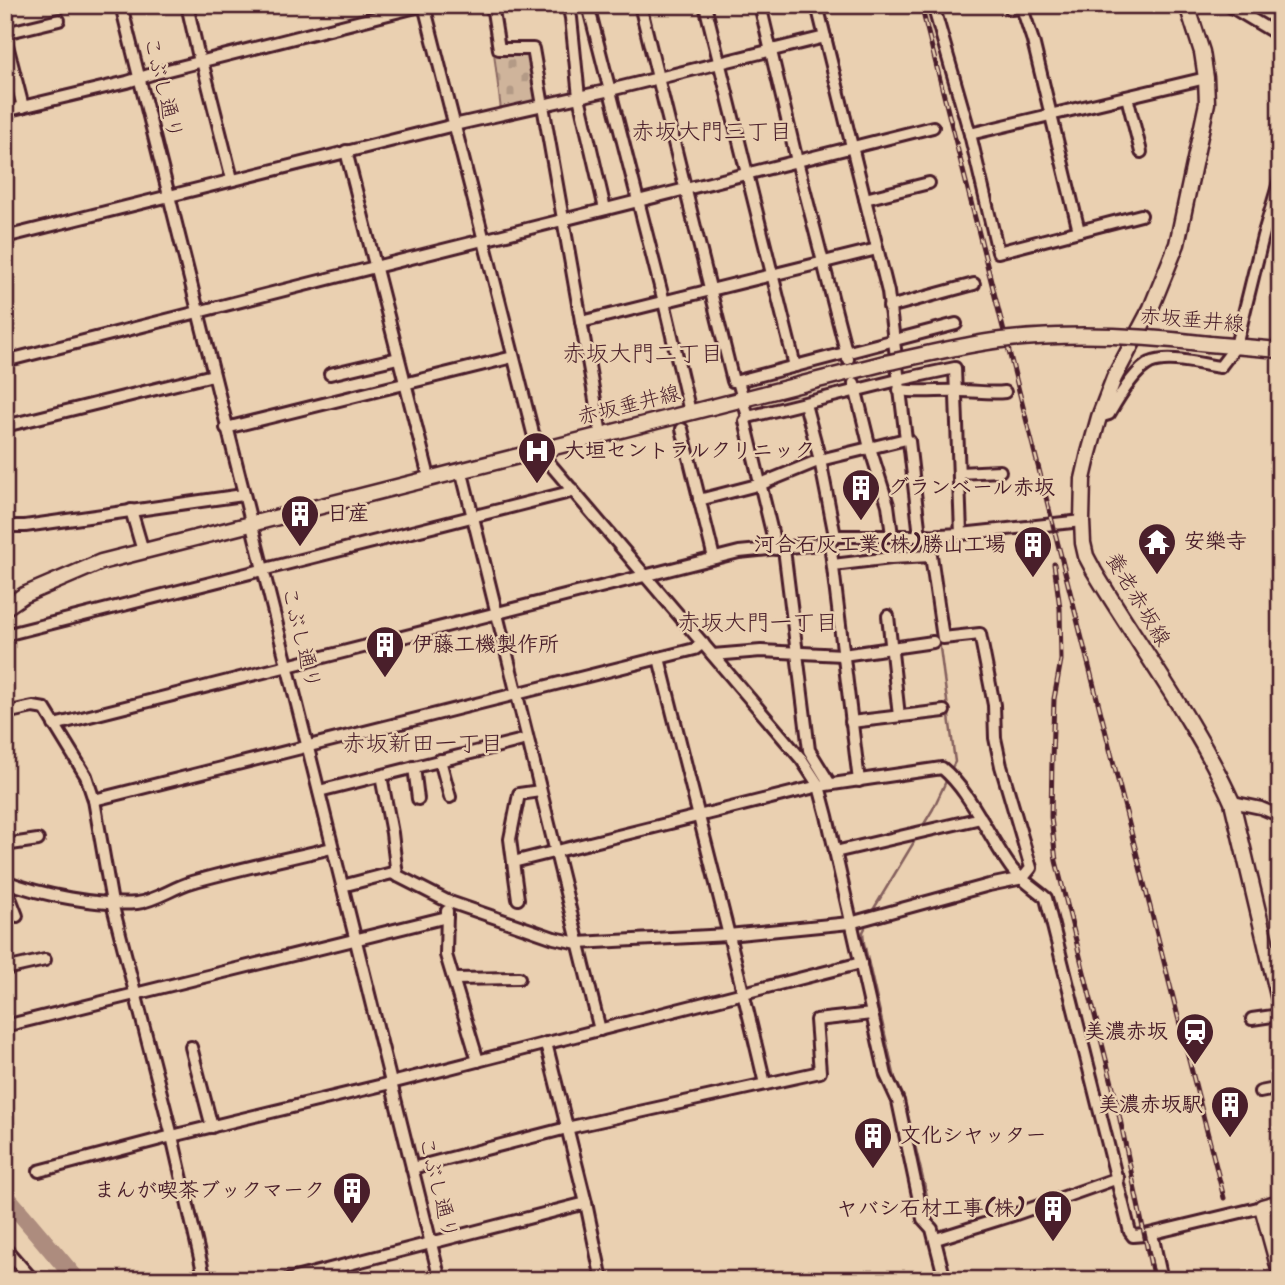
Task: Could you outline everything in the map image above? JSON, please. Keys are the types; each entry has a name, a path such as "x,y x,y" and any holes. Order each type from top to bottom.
{"main road":[{"name":"養老赤坂線","path":"1187,5 1202,52 1207,103 1177,244 1151,308 1114,378 1088,453 1083,479 1083,543 1094,571 1195,731 1232,802 1279,1000"},
{"name":"赤坂垂井線","path":"5,608 24,594 101,562 540,449 967,345 1088,335 1167,338 1280,350"},
{"path":"1280,1202 1262,1207 1280,1273"}],"street":[{"name":"こぶし通り","path":"121,5 440,1280"},
{"path":"187,5 232,179"},
{"path":"5,111 424,5 513,357 533,433 540,449 825,785"},
{"path":"492,5 499,49 533,49 601,435"},
{"path":"568,5 579,97 605,209"},
{"path":"588,5 690,412"},
{"path":"640,5 733,381 847,356 897,339 956,324"},
{"path":"705,5 795,366"},
{"path":"760,5 847,356"},
{"path":"342,886 392,873 447,901 554,938 578,943 728,935 850,923 1023,878 1031,868 1001,766 995,738 994,705 980,634 943,638 909,441 906,439 903,385 893,306 865,199 857,146 817,5"},
{"path":"933,5 970,134 998,252 1141,215"},
{"path":"1010,5 1011,9 1022,8 1033,41 1079,231"},
{"path":"1227,5 1280,36"},
{"path":"23,107 5,35 59,20"},
{"path":"5,237 346,151 825,37"},
{"path":"970,134 1206,78"},
{"path":"1127,97 1141,152"},
{"path":"5,361 933,127"},
{"path":"346,151 429,477"},
{"path":"865,199 929,183"},
{"path":"1099,417 1109,414 1127,384 1148,363 1172,359 1220,368 1236,346 1263,236 1279,185"},
{"path":"581,323 877,248"},
{"path":"893,306 974,284"},
{"path":"226,428 513,357"},
{"path":"331,374 398,358"},
{"path":"903,385 955,368 961,534"},
{"path":"5,426 213,375"},
{"path":"738,381 748,417 745,421 780,549 809,750 825,785 835,852 886,1075 898,1101 923,1219 932,1228 936,1239 945,1280"},
{"path":"748,417 805,404 855,387 903,385 1005,393"},
{"path":"855,387 888,505 892,535"},
{"path":"805,404 820,460 833,539 833,565 859,781"},
{"path":"682,429 714,558"},
{"path":"699,500 761,484 820,460 906,439"},
{"path":"461,469 600,1030"},
{"path":"959,473 1000,471"},
{"path":"5,635 472,518 566,493 572,489"},
{"path":"5,526 25,526 243,495"},
{"path":"131,510 143,551"},
{"path":"54,725 739,552 780,549 833,539 961,534 1082,521"},
{"path":"833,565 928,556"},
{"path":"888,616 899,716"},
{"path":"713,655 761,651 843,655 933,642"},
{"path":"94,800 695,649 703,643"},
{"path":"659,658 765,1084"},
{"path":"5,713 33,707 45,709 86,776 94,800 112,903 172,1136 205,1280"},
{"path":"851,722 944,711"},
{"path":"319,791 527,739"},
{"path":"440,760 450,797"},
{"path":"414,767 418,799"},
{"path":"513,862 825,785 942,768 981,818 1013,871 1045,898 1049,906 1130,1232 1138,1237 1262,1207"},
{"path":"381,776 397,876"},
{"path":"518,899 510,839 519,794 540,792"},
{"path":"1232,802 1261,808 1280,816"},
{"path":"835,852 981,818"},
{"path":"5,843 38,840"},
{"path":"5,883 47,893 112,903 140,902 190,883 332,848"},
{"path":"5,883 17,916"},
{"path":"447,901 446,955 478,1061"},
{"path":"5,1026 447,917"},
{"path":"5,969 45,960"},
{"path":"39,1171 861,963"},
{"path":"453,979 519,978"},
{"path":"412,1168 567,1128 820,1072 816,1020 872,1014"},
{"path":"1252,1019 1280,1015"},
{"path":"546,1043 586,1203 602,1280"},
{"path":"191,1047 212,1126"},
{"path":"1259,1092 1280,1088"},
{"path":"936,1239 1118,1178"},
{"path":"287,1280 586,1203"},
{"path":"1152,1234 1162,1280"},
{"path":"5,1248 33,1280"}],"green space":[{"path":"529,51 539,102 501,110 494,53"}],"waterway":[{"path":"824,5 858,144"},
{"path":"860,151 868,188"},
{"path":"873,208 877,225"},
{"path":"908,411 912,439"},
{"path":"939,640 955,762 950,771"},
{"path":"924,824 948,777"},
{"path":"873,910 914,842"},
{"path":"865,928 864,943 895,1078 903,1095 934,1225"},
{"path":"5,1195 77,1280"}],"railway":[{"path":"921,5 1224,1198"},
{"path":"1054,564 1060,608 1061,660 1054,699 1052,760 1051,817 1056,861 1114,1091 1154,1280"}],"place":[{"name":"大垣セントラルクリニック","path":"537,485"},
{"name":"グランベール赤坂","path":"861,522"},
{"name":"日産","path":"300,548"},
{"name":"安樂寺","path":"1157,576"},
{"name":"河合石灰工業(株)勝山工場","path":"1033,579"},
{"name":"伊藤工機製作所","path":"385,679"},
{"name":"美濃赤坂","path":"1195,1066"},
{"name":"美濃赤坂駅","path":"1230,1139"},
{"name":"文化シヤッター","path":"873,1170"},
{"name":"まんが喫茶ブックマーク","path":"352,1225"},
{"name":"ヤバシ石材工事(株)","path":"1053,1243"}],"district":[{"name":"赤坂大門三丁目","path":"712,133"},
{"name":"赤坂大門二丁目","path":"643,355"},
{"name":"赤坂大門一丁目","path":"758,624"},
{"name":"赤坂新田一丁目","path":"423,745"}]}
